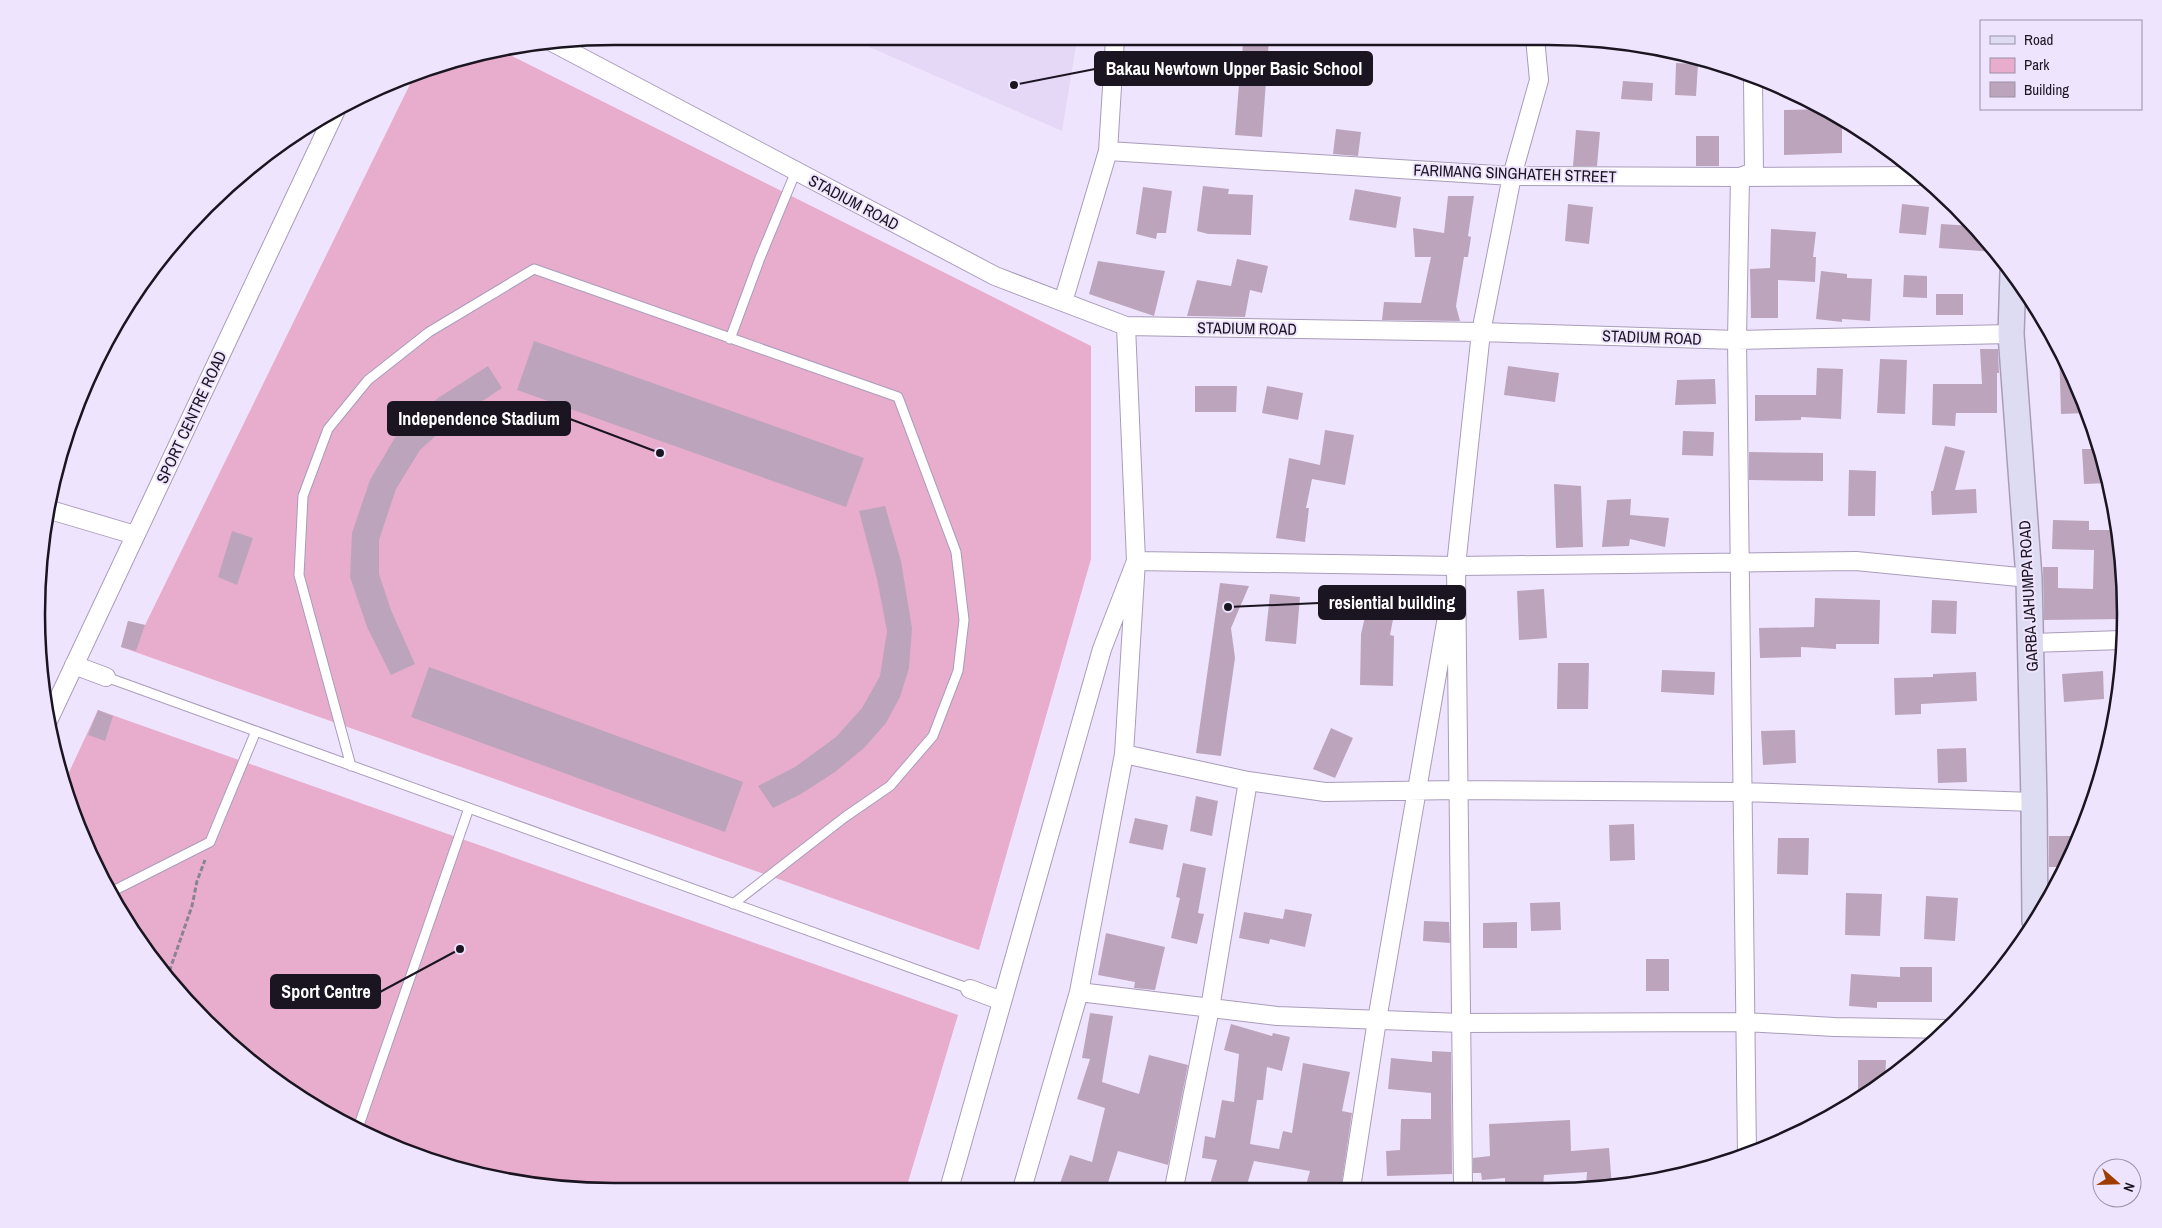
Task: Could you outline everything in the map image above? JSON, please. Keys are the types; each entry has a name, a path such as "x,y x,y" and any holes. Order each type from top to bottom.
{"street":[{"path":"1063,302 1108,151 1115,45"},
{"path":"1352,1183 1377,1020 1456,566 1481,332 1512,176 1539,80 1536,45"},
{"name":"STADIUM ROAD","path":"562,48 995,276 1126,326 1481,332 1737,340 2011,334"},
{"path":"1747,1147 1737,340 1740,177 1754,172 1753,83"},
{"name":"SPORT CENTRE ROAD","path":"53,709 331,120"},
{"name":"FARIMANG SINGHATEH STREET","path":"1108,151 1512,176 1910,176"},
{"name":"GARBA JAHUMPA ROAD","path":"2013,286 2011,334 2029,578 2035,908"},
{"path":"1024,1183 1079,992 1124,754 1136,561 1126,326"},
{"path":"55,511 135,535"},
{"path":"1136,561 1456,566 1856,561 2029,578"},
{"path":"951,1183 1102,649 1136,561"},
{"path":"1456,566 1463,1183"},
{"path":"2031,643 2116,640"},
{"path":"74,665 106,677"},
{"path":"1124,754 1248,780 1325,792 1417,790 1742,792 2034,802"},
{"path":"1175,1183 1210,1008 1248,780"},
{"path":"970,989 1002,1001"},
{"path":"1079,992 1277,1016 1461,1023 1745,1022 1834,1028 1937,1029"}],"lane":[{"path":"730,339 760,258 796,171"},
{"path":"351,766 299,575 303,496 328,429 368,380 429,332 534,269 898,397 956,552 964,620 958,671 933,736 890,786 845,817 733,904"},
{"path":"106,677 970,989"},
{"path":"116,889 210,842 256,731"},
{"path":"360,1123 469,808"}],"path":[{"path":"170,969 192,906 197,881 210,842"}],"shaded area":[{"path":"864,45 1076,45 1062,131"}],"green space":[{"path":"510,55 1091,346 1091,559 979,950 121,647 128,621 145,625 411,82 467,64"},
{"path":"98,710 958,1015 908,1183 577,1182 503,1172 467,1164 396,1140 362,1124 329,1107 268,1065 239,1042 186,989 141,930 121,898 88,832 68,774"}],"building":[{"path":"1243,45 1269,45 1262,137 1235,135 1239,84 1241,84"},
{"path":"1676,63 1698,65 1696,96 1675,95"},
{"path":"1623,81 1653,83 1652,101 1621,99"},
{"path":"1810,109 1842,127 1842,153 1784,155 1784,110"},
{"path":"1336,129 1361,132 1358,156 1333,154"},
{"path":"1576,130 1600,132 1597,166 1573,166"},
{"path":"1696,136 1719,136 1719,166 1696,166"},
{"path":"1203,186 1229,189 1228,194 1253,195 1251,235 1208,234 1197,231"},
{"path":"1143,187 1172,191 1166,233 1157,233 1156,239 1136,234"},
{"path":"1355,189 1401,197 1396,228 1349,220"},
{"path":"1448,196 1474,196 1468,236 1471,237 1468,257 1464,257 1456,306 1460,321 1382,320 1384,302 1421,303 1431,257 1415,257 1413,228 1444,233"},
{"path":"1568,204 1593,207 1589,244 1565,241"},
{"path":"1902,204 1929,207 1926,235 1899,233"},
{"path":"1941,224 1963,225 1986,251 1939,248"},
{"path":"1771,229 1816,232 1813,257 1816,257 1815,282 1778,280 1778,318 1751,318 1750,269 1770,268"},
{"path":"1237,259 1268,266 1262,293 1250,290 1245,317 1187,316 1197,280 1231,286"},
{"path":"1098,261 1165,271 1154,316 1089,294"},
{"path":"1821,271 1847,274 1847,278 1872,279 1870,321 1842,319 1842,322 1816,319"},
{"path":"1904,275 1927,276 1927,298 1903,297"},
{"path":"1936,294 1963,294 1963,315 1936,315"},
{"path":"534,341 864,458 846,507 517,390"},
{"path":"1980,349 1998,349 1997,413 1956,413 1955,426 1932,425 1933,384 1982,384"},
{"path":"1880,359 1907,360 1905,414 1877,413"},
{"path":"2060,365 2080,413 2061,414"},
{"path":"488,366 502,388 451,422 420,450 396,489 379,540 379,574 391,610 415,664 391,675 367,627 350,577 352,533 370,480 397,434 438,398"},
{"path":"1508,366 1559,373 1555,402 1504,395"},
{"path":"1817,368 1843,369 1841,419 1801,417 1801,420 1755,421 1755,395 1816,395"},
{"path":"1715,379 1716,404 1675,405 1677,380"},
{"path":"1195,386 1237,386 1236,412 1195,412"},
{"path":"1267,386 1303,393 1298,420 1262,413"},
{"path":"1325,430 1354,435 1345,485 1312,479 1306,508 1309,508 1305,542 1276,538 1289,458 1320,465"},
{"path":"1683,431 1714,432 1713,456 1682,455"},
{"path":"1945,446 1965,451 1955,490 1976,489 1977,513 1932,515 1931,491 1933,491"},
{"path":"2082,449 2092,449 2102,483 2084,484"},
{"path":"1749,452 1823,453 1823,481 1749,480"},
{"path":"1849,470 1876,471 1875,516 1848,516"},
{"path":"1554,484 1581,486 1583,547 1556,548"},
{"path":"1631,499 1630,515 1669,518 1665,547 1630,539 1629,546 1602,547 1607,500"},
{"path":"885,506 901,561 912,628 909,668 900,697 886,723 864,748 835,772 801,794 773,808 758,786 795,767 836,737 862,708 880,676 887,631 877,579 859,511"},
{"path":"2053,520 2089,521 2089,530 2110,530 2116,577 2117,619 2044,620 2043,567 2058,567 2058,588 2093,589 2094,550 2052,549"},
{"path":"232,531 253,538 237,585 218,577"},
{"path":"1220,583 1249,586 1231,628 1235,658 1221,756 1196,753"},
{"path":"1544,589 1547,638 1519,640 1517,591"},
{"path":"1270,594 1300,597 1296,644 1265,641"},
{"path":"1370,595 1397,599 1390,635 1394,636 1393,686 1360,685 1361,634"},
{"path":"1815,598 1880,600 1879,644 1836,644 1836,649 1801,647 1801,657 1760,658 1759,628 1814,627"},
{"path":"1932,600 1957,601 1956,634 1931,633"},
{"path":"128,621 145,625 136,651 121,647"},
{"path":"1558,663 1589,663 1588,709 1557,709"},
{"path":"429,667 743,782 725,832 411,717"},
{"path":"1662,670 1715,672 1714,695 1661,692"},
{"path":"2103,671 2104,699 2064,702 2062,674"},
{"path":"1976,672 1977,701 1921,704 1921,714 1895,715 1894,678 1933,677 1933,674"},
{"path":"98,710 113,716 105,741 88,735"},
{"path":"1331,728 1353,738 1335,778 1313,769"},
{"path":"1795,730 1796,763 1763,765 1761,731"},
{"path":"1966,748 1967,782 1938,783 1937,749"},
{"path":"1196,796 1218,801 1212,836 1190,831"},
{"path":"1135,818 1168,825 1163,850 1129,843"},
{"path":"1634,824 1635,860 1610,861 1609,825"},
{"path":"2049,836 2072,836 2057,867 2049,867"},
{"path":"1778,838 1809,838 1808,875 1777,874"},
{"path":"1183,863 1206,868 1198,913 1204,914 1197,944 1171,938 1180,898 1176,897"},
{"path":"1846,893 1882,894 1880,936 1845,935"},
{"path":"1926,896 1958,898 1955,941 1924,939"},
{"path":"1560,902 1561,930 1531,931 1530,903"},
{"path":"1285,909 1312,914 1305,947 1270,939 1269,944 1239,938 1244,912 1283,919"},
{"path":"1424,921 1449,922 1450,943 1423,941"},
{"path":"1517,922 1517,948 1483,948 1483,923"},
{"path":"1106,933 1165,947 1155,990 1134,988 1135,982 1098,975"},
{"path":"1646,959 1669,959 1669,991 1646,991"},
{"path":"1900,967 1932,967 1932,1002 1877,1002 1877,1008 1849,1006 1851,974 1900,977"},
{"path":"1090,1013 1113,1016 1102,1082 1139,1094 1149,1055 1188,1065 1168,1165 1118,1151 1108,1183 1060,1183 1070,1155 1092,1162 1105,1108 1077,1099 1090,1059 1082,1058"},
{"path":"1231,1024 1272,1036 1273,1033 1290,1037 1282,1071 1267,1067 1263,1100 1257,1100 1250,1144 1279,1149 1283,1131 1292,1133 1303,1063 1350,1072 1342,1111 1352,1113 1342,1183 1306,1183 1310,1171 1254,1161 1247,1183 1210,1183 1217,1160 1202,1158 1205,1136 1215,1138 1222,1100 1234,1102 1239,1054 1224,1050"},
{"path":"1432,1051 1451,1052 1452,1174 1387,1176 1386,1151 1400,1150 1401,1119 1431,1119 1431,1093 1388,1089 1391,1058 1432,1062"},
{"path":"1858,1060 1886,1060 1885,1071 1858,1091"},
{"path":"1570,1120 1571,1151 1609,1148 1611,1179 1586,1182 1587,1172 1544,1175 1543,1183 1505,1183 1505,1178 1482,1180 1481,1173 1473,1173 1473,1158 1490,1156 1489,1124"}],"place":[{"name":"Bakau Newtown Upper Basic School","path":"1014,85"},
{"name":"Independence Stadium","path":"660,453"},
{"name":"resiential building","path":"1228,607"},
{"name":"Sport Centre","path":"460,949"}]}
